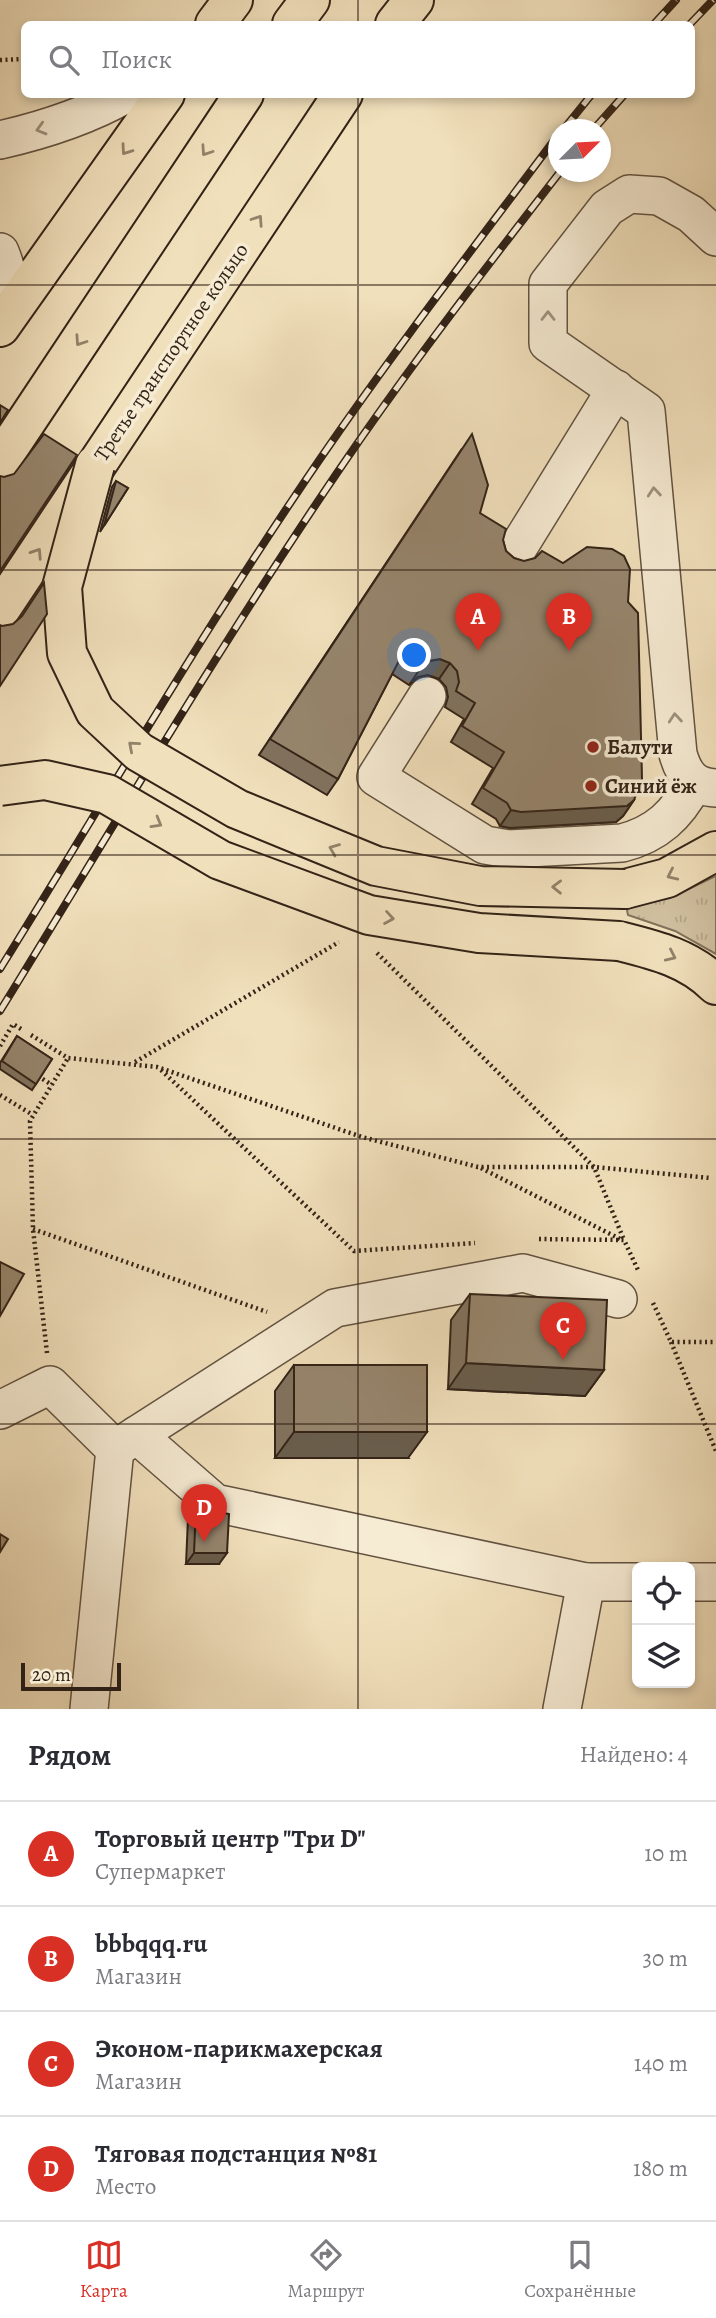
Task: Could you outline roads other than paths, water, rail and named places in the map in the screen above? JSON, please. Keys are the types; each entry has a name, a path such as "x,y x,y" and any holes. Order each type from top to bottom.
{"main road":[{"path":"294,21 310,0"},
{"path":"397,21 414,0"},
{"path":"0,327 162,98"},
{"path":"0,461 241,98"},
{"name":"Третье транспортное кольцо","path":"0,610 340,98"},
{"path":"95,465 62,587 67,653 95,711 139,752 237,809 376,866 480,886 625,889 667,878 716,851"},
{"path":"0,786 45,780 107,794 220,860 369,915 480,933 619,942 666,952 706,975 716,985"}],"street":[{"path":"0,140 62,123 117,98"},
{"path":"426,696 376,777 485,845 509,849 622,843 638,839 655,832 705,785 683,772 678,754 646,411 548,343 548,284 607,208 629,194 659,196 691,214 716,237"},
{"path":"0,252 7,270 10,294 0,321"},
{"path":"513,556 616,389"},
{"path":"89,1709 126,1442 335,1308 523,1273 636,1290"},
{"path":"0,1410 50,1385 126,1442 215,1503 586,1582 632,1582"},
{"path":"562,1709 586,1582"},
{"path":"695,1582 716,1582"}],"railway":[{"path":"657,21 676,0"},
{"path":"693,21 713,0"},
{"path":"572,119 589,98"},
{"path":"603,119 621,98"},
{"path":"0,969 278,521 378,377 548,148"},
{"path":"0,1011 207,673 293,539 418,358 552,182"}],"place":[{"name":"Торговый центр \"Три D\"","path":"478,651"},
{"name":"bbbqqq.ru","path":"569,651"},
{"name":"Балути","path":"593,747"},
{"name":"Синий ёж","path":"591,786"},
{"name":"Эконом-парикмахерская","path":"563,1360"},
{"name":"Тяговая подстанция №81","path":"204,1542"}]}
